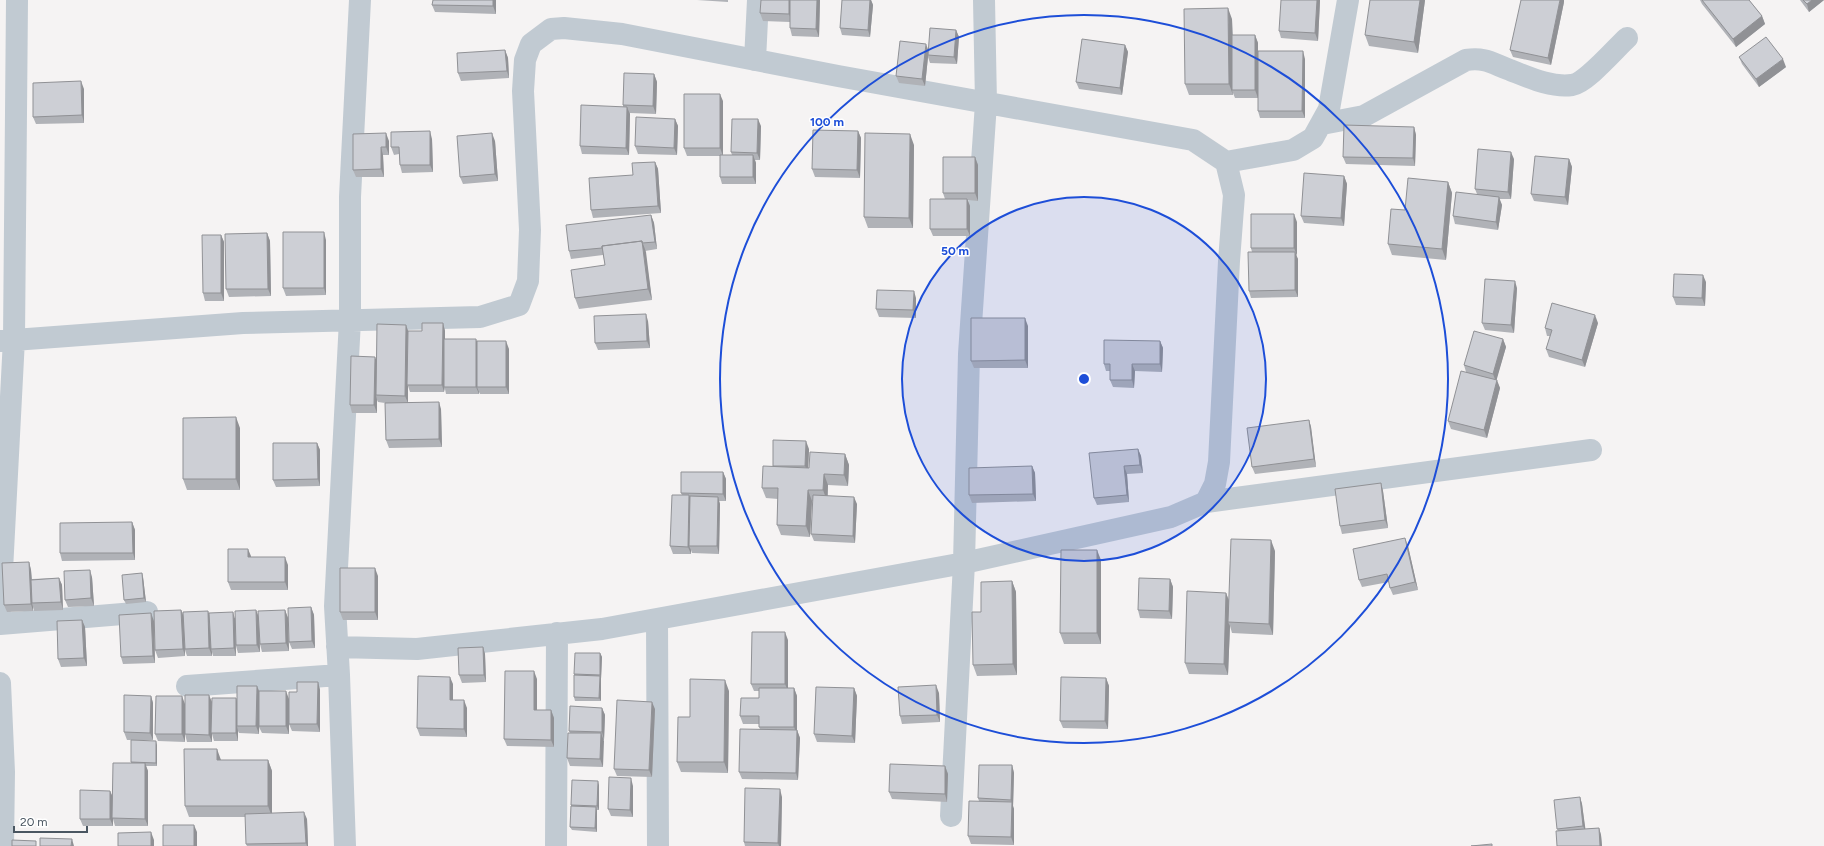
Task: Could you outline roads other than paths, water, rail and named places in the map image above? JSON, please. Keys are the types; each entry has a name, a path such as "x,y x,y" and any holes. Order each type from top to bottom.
{"street":[{"path":"0,609 17,0"},
{"path":"345,846 335,606 350,320 350,197 360,0"},
{"path":"755,60 758,0"},
{"path":"951,816 964,563 969,354 986,103 984,0"},
{"path":"1226,162 1293,150 1313,138 1329,109 1348,0"},
{"path":"7,340 243,323 480,318 519,305 528,281 529,266 530,230 523,91 525,60 531,44 551,28 622,34 986,103 1193,140 1226,162 1234,195 1229,262 1219,462 1215,484 1206,502"},
{"path":"1322,124 1364,116 1466,60 1479,58 1548,84 1572,85 1585,78 1627,38"},
{"path":"337,647 417,649 602,629 964,563 1171,517 1206,502 1591,450"},
{"path":"0,624 147,612"},
{"path":"657,619 658,846"},
{"path":"556,846 557,633"},
{"path":"187,686 339,675"},
{"path":"0,683 3,846"}]}
